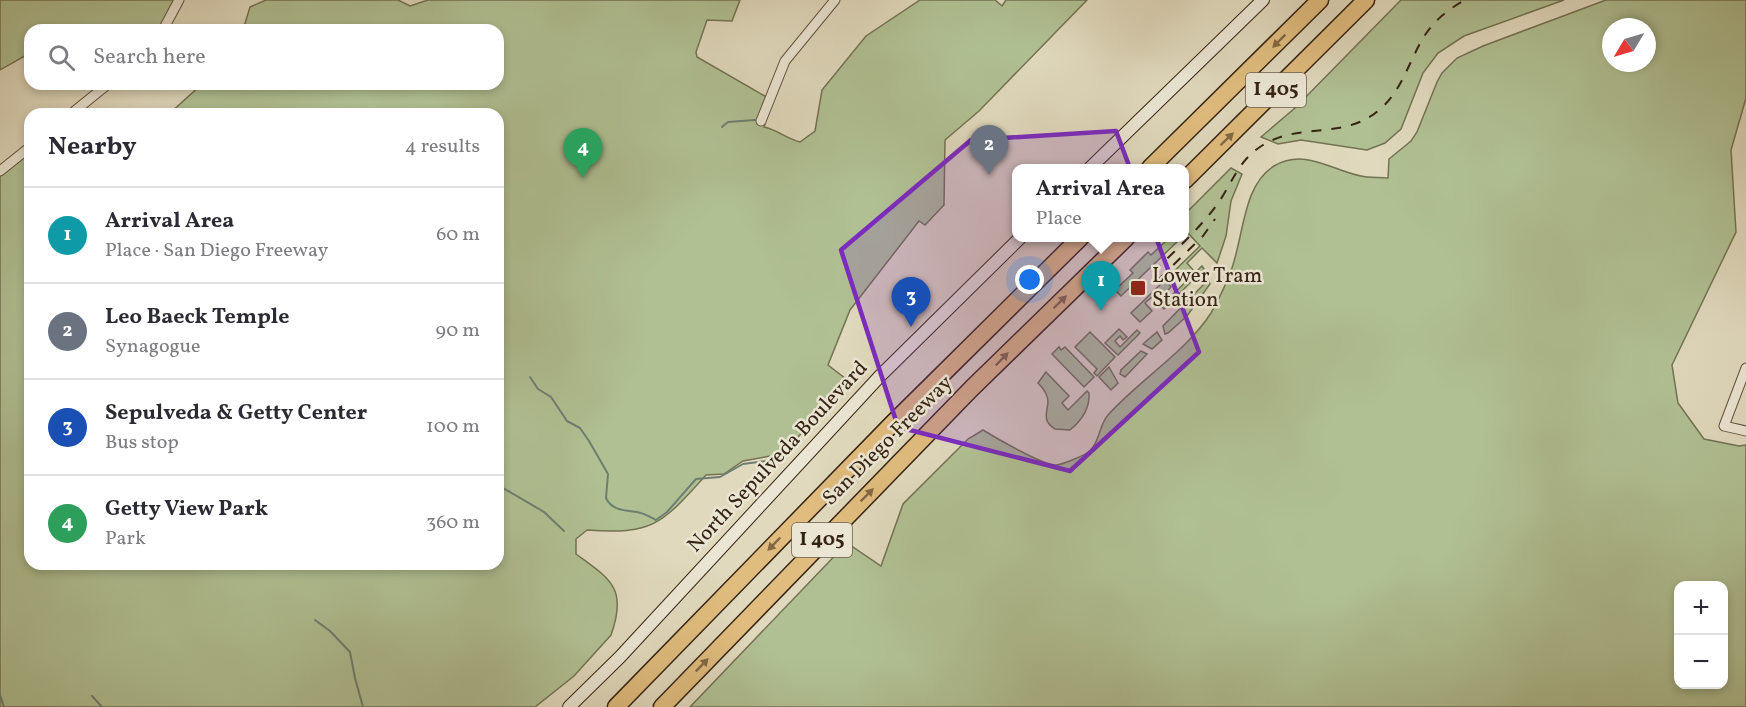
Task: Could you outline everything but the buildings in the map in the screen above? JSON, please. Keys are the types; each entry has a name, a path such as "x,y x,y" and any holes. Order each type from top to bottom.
{"highway":[{"name":"I 405","path":"1154,164 1320,0"},
{"name":"I 405","path":"1189,176 1366,0"},
{"name":"San Diego Freeway","path":"616,707 892,423 1075,242"},
{"name":"San Diego Freeway","path":"662,707 841,521 1121,242"}],"main road":[{"path":"1094,164 1263,0"},
{"name":"North Sepulveda Boulevard","path":"569,707 620,657 880,376 1015,242"}],"street":[{"path":"166,24 179,0"},
{"path":"761,121 785,61 835,0"},
{"path":"78,108 101,90"},
{"path":"0,171 24,152"},
{"path":"1746,368 1724,426 1746,430"}],"highlighted area":[{"path":"1116,131 1199,352 1070,471 898,427 841,250 971,140"}],"green space":[{"path":"0,0 179,0 166,24 24,24 24,56 0,70"},
{"path":"266,0 398,0 410,6 428,0 740,0 732,21 707,20 696,52 697,57 770,99 762,123 765,124 764,127 800,142 815,131 822,90 866,36 920,0 995,0 1002,6 1006,0 1087,0 979,111 945,140 944,205 925,225 919,221 850,310 828,365 850,382 782,454 743,461 724,474 706,475 678,505 656,522 628,530 587,530 576,539 576,554 613,586 617,606 616,619 611,635 574,676 535,707 0,707 0,171 24,152 24,570 504,570 504,108 176,108 195,90 504,90 504,24 245,24 250,7"},
{"path":"1401,0 1564,0 1464,36 1438,53 1423,73 1401,129 1385,143 1367,150 1301,140 1278,144 1261,137 1295,108"},
{"path":"1606,0 1746,0 1746,98 1731,150 1736,232 1672,365 1678,403 1704,439 1739,446 1746,445 1746,707 690,707 847,543 881,566 903,504 968,439 983,430 1030,456 1056,465 1073,460 1090,451 1108,415 1176,353 1211,313 1234,262 1249,201 1263,175 1274,166 1296,159 1318,162 1361,176 1388,178 1389,159 1411,141 1417,132 1437,82 1442,73 1457,58"},
{"path":"1231,168 1242,174 1231,201 1226,236 1217,263 1202,248 1187,263 1193,270 1182,281 1174,274 1167,282 1171,287 1158,301 1153,296 1145,303 1152,311 1140,322 1131,313 1200,246 1189,234 1189,210"},
{"path":"1165,242 1177,242 1121,296 1115,290 1133,273 1130,270 1148,252 1151,255"},
{"path":"1202,266 1204,269 1164,309 1161,306"},
{"path":"1208,280 1210,284 1187,316 1165,334 1163,326"},
{"path":"1119,329 1127,337 1123,340 1120,336 1115,341 1120,347 1137,330 1140,333 1118,355 1105,343"},
{"path":"1090,332 1115,357 1097,376 1094,373 1097,369 1075,347"},
{"path":"1157,332 1162,340 1152,349 1143,344"},
{"path":"1059,347 1061,350 1065,347 1094,377 1084,387 1052,354"},
{"path":"1141,351 1147,354 1125,377 1120,374 1121,370"},
{"path":"1109,367 1118,383 1111,390 1099,377"},
{"path":"1046,372 1069,396 1062,403 1068,410 1087,391 1089,393 1084,414 1070,430 1055,429 1048,423 1047,396 1038,383"}],"waterway":[{"path":"722,127 728,122 755,120"},
{"path":"530,377 538,389 551,397 567,421 580,428 589,441 608,474 606,498 619,509 647,515 656,520 667,512 696,479 720,477 743,464 782,459"},
{"path":"504,489 544,512 564,531"},
{"path":"315,620 330,631 350,652 363,707"},
{"path":"0,695 4,707"},
{"path":"92,696 102,707"}],"railway":[{"path":"1189,237 1209,215 1241,165 1254,151 1277,138 1292,134 1352,125 1379,110 1399,86 1430,28 1446,12 1465,0"},
{"path":"1159,279 1203,236 1215,219"},
{"path":"1153,272 1184,242"}],"place":[{"name":"Leo Baeck Temple","path":"989,175"},
{"name":"Getty View Park","path":"583,178"},
{"name":"Lower Tram Station","path":"1138,288"},
{"name":"Arrival Area","path":"1101,311"},
{"name":"Sepulveda & Getty Center","path":"911,327"}]}
